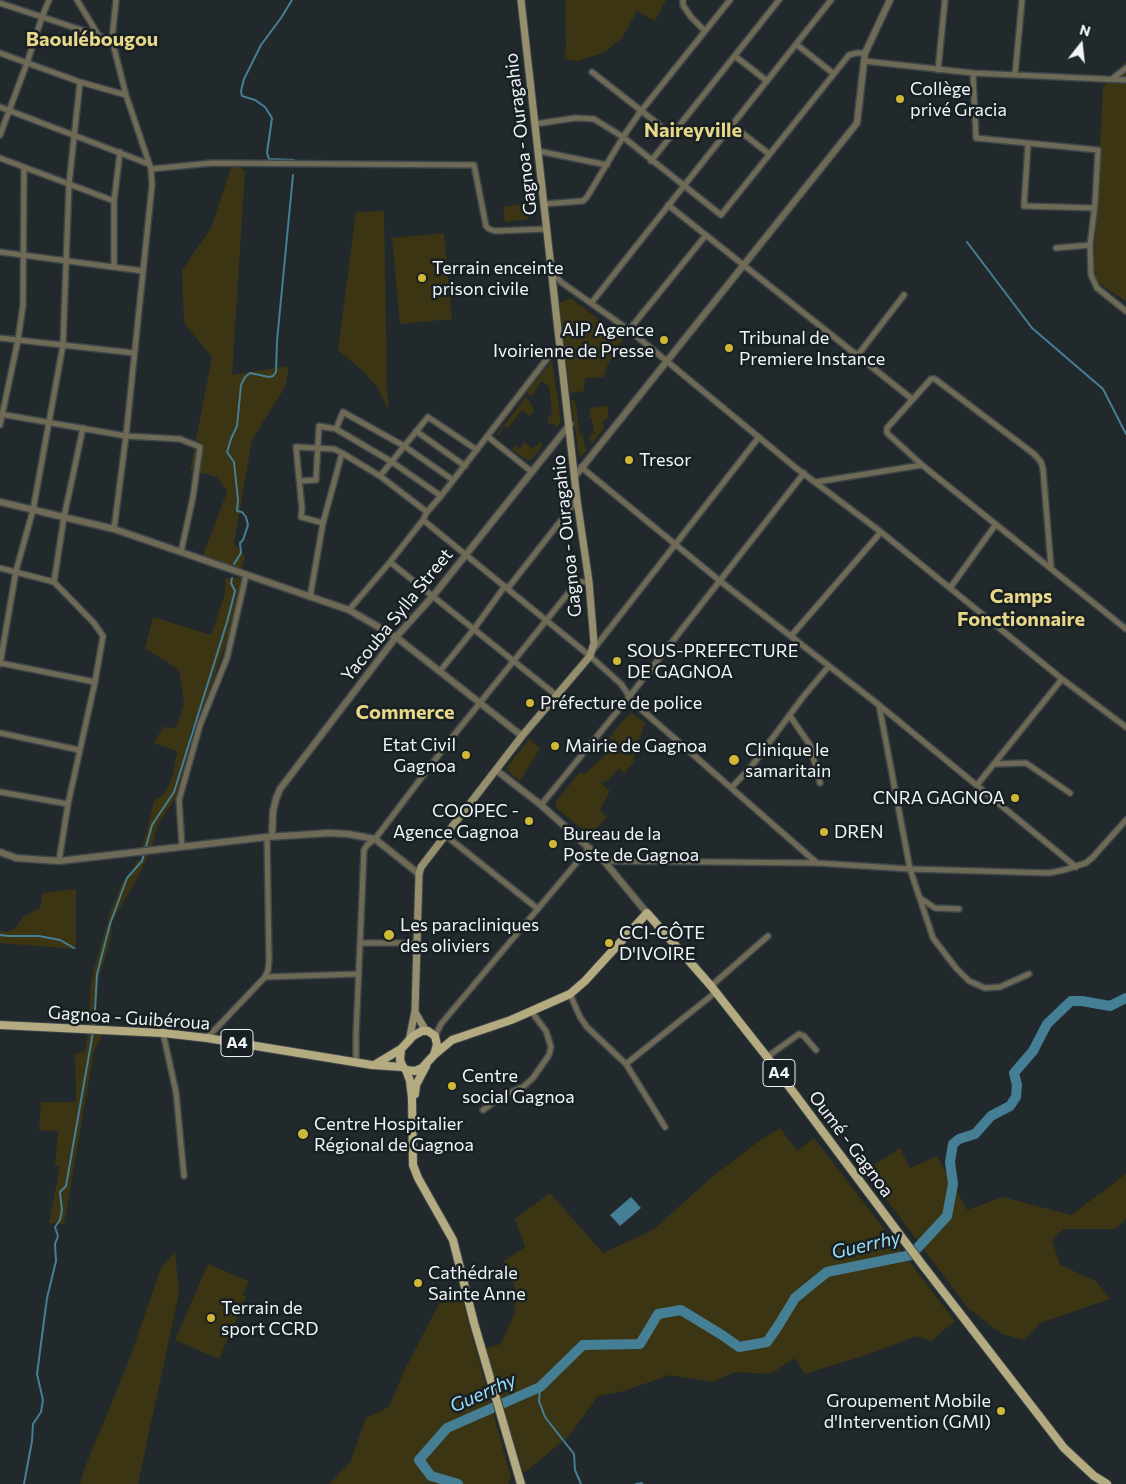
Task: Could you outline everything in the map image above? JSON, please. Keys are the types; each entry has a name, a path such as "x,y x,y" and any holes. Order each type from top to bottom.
{"main road":[{"name":"Gagnoa - Ouragahio","path":"521,0 576,475 577,500 589,582 594,643 591,653"},
{"path":"409,1040 415,1011 419,874 421,867 522,736 591,653"},
{"path":"404,1069 417,1071 452,1040 511,1020 570,994 585,981 647,913"},
{"name":"Oumé - Gagnoa","path":"647,913 714,989 921,1263 1064,1448 1094,1476 1107,1484"},
{"path":"415,1011 437,1045 434,1055"},
{"name":"Gagnoa - Guibéroua","path":"0,1025 162,1032 404,1069"},
{"path":"374,1065 401,1049 418,1033 430,1033 452,1040"},
{"path":"401,1049 400,1057 410,1084 413,1164 418,1178 452,1235 474,1322 521,1484"},
{"path":"412,1108 416,1085 428,1062"}],"street":[{"path":"0,135 49,0"},
{"path":"77,0 99,36"},
{"path":"114,530 126,436 152,185 150,166 126,96 112,40 116,0"},
{"path":"683,0 683,5 691,17 705,31"},
{"path":"544,204 583,201 588,197 622,137 730,0"},
{"path":"651,161 779,0"},
{"path":"592,302 831,0"},
{"path":"576,475 857,123 864,57 890,0"},
{"path":"938,70 945,0"},
{"path":"1015,74 1022,0"},
{"path":"0,2 112,40"},
{"path":"796,44 834,74"},
{"path":"0,53 80,82 126,96"},
{"path":"535,124 575,118 594,119 622,137 721,215 849,55 857,53 864,57 938,70 1126,80"},
{"path":"735,56 767,81"},
{"path":"1112,80 1126,68"},
{"path":"592,72 672,135"},
{"path":"973,73 976,138 1098,150 1090,245 1090,275 1097,288 1126,312"},
{"path":"80,82 76,135 69,184 64,346 33,510 16,571 0,663 95,682"},
{"path":"0,107 120,152 150,166 212,164 474,165 486,226 489,229 495,231 547,229"},
{"path":"732,125 769,154"},
{"path":"1028,144 1024,206 1094,208"},
{"path":"538,151 607,165"},
{"path":"114,268 114,201 120,152"},
{"path":"0,158 114,201"},
{"path":"0,425 18,340 23,305 24,167"},
{"path":"668,205 912,399"},
{"path":"629,330 706,235"},
{"path":"1056,248 1090,245"},
{"path":"0,252 143,271"},
{"path":"553,273 561,282 592,302 629,330 804,473 881,532 1062,679 1126,727"},
{"path":"856,356 904,295"},
{"path":"0,338 134,353"},
{"path":"349,610 390,562 553,351 561,348"},
{"path":"1050,567 1041,462 1034,454 935,379 930,379 886,430 922,465 1126,629"},
{"path":"336,428 343,412 404,446 453,480"},
{"path":"1,414 126,436 180,439 200,447 193,497 181,552"},
{"path":"380,476 428,416 477,450"},
{"name":"Yacouba Sylla Street","path":"270,837 273,811 280,789 396,637 433,596 570,424"},
{"path":"300,481 316,480 319,426 336,428 392,462 441,496"},
{"path":"54,582 64,517 83,428"},
{"path":"416,432 465,466"},
{"path":"487,436 532,472"},
{"path":"591,653 759,437"},
{"path":"323,523 301,517 302,509 296,447 334,449 380,476 427,512"},
{"path":"310,597 323,523 342,453"},
{"path":"816,482 922,465"},
{"path":"582,468 720,581 879,705 1076,867"},
{"path":"541,805 804,473"},
{"path":"440,671 577,500"},
{"path":"0,502 114,530 349,610 396,637 522,736"},
{"path":"423,520 591,653 621,684 629,696 817,863"},
{"path":"950,588 996,524"},
{"path":"791,636 881,532"},
{"path":"390,562 556,695"},
{"path":"0,568 54,582 94,623 103,636 95,682 68,804 59,861"},
{"path":"182,847 179,800 198,731 227,658 246,575"},
{"path":"356,1062 358,974 364,850 366,845 375,839 450,740 574,586 579,582 589,582"},
{"path":"731,788 752,767 829,666"},
{"path":"977,785 1062,679"},
{"path":"879,705 910,869 933,938 956,968 969,981 985,988 1000,987 1030,974"},
{"path":"790,716 810,745 820,783"},
{"path":"0,733 79,750"},
{"path":"994,764 1026,763 1070,793"},
{"path":"496,770 541,805 604,861 647,913"},
{"path":"0,792 68,804"},
{"path":"604,861 817,863 910,869 1049,873 1086,863 1094,857 1125,823"},
{"path":"0,852 16,858 59,861 270,837 329,833 375,839 419,874"},
{"path":"445,835 538,909"},
{"path":"207,1038 265,977 269,961 270,837"},
{"path":"430,1033 441,1024 590,848"},
{"path":"920,898 935,908 959,909"},
{"path":"626,1064 714,989 768,936"},
{"path":"361,943 417,943"},
{"path":"265,977 358,974"},
{"path":"570,994 587,1027 626,1064 665,1127"},
{"path":"483,1110 502,1096 523,1087 534,1078 549,1055 551,1047 546,1031 531,1011"},
{"path":"162,1032 176,1092 184,1176"},
{"path":"767,1058 798,1034 804,1036 816,1050"}],"shaded area":[{"path":"565,0 666,0 655,21 637,11 622,38 605,52 578,61 564,59 566,45"},
{"path":"1126,62 1126,301 1097,282 1094,266 1103,87"},
{"path":"233,162 245,171 232,375 289,366 285,387 252,440 234,543 245,557 242,568 228,567 202,558 227,492 218,477 190,470 212,357 184,323 182,270 211,228"},
{"path":"526,203 528,219 505,222 503,207"},
{"path":"384,211 389,411 377,387 363,371 338,350 356,212"},
{"name":"Terrain enceinte prison civile","path":"444,233 452,319 400,324 392,238"},
{"path":"571,298 623,339 607,366 604,377 585,378 584,391 570,393 559,303"},
{"path":"552,361 561,421 557,427 547,422 548,417 552,414 549,386 542,381 531,396 527,391"},
{"path":"526,397 533,407 533,412 530,416 522,410 508,428 505,426 497,437 497,434"},
{"path":"575,400 580,435 583,435 587,450 582,456 579,455 571,401"},
{"path":"608,406 608,417 603,422 604,428 591,445 590,435 594,433 592,419 588,416 591,413 590,408"},
{"path":"524,442 533,449 540,442 543,445 532,459 527,460 512,449 515,445 520,449"},
{"path":"225,578 241,578 232,625 206,701 191,730 186,768 178,794 157,826 152,847 141,850 154,801 166,792 173,775 177,751 153,743 164,727 176,728 184,704 179,670 145,648 153,617 211,635 225,594"},
{"path":"632,713 645,723 635,751 633,764 624,773 619,768 610,779 601,783 610,791 600,810 607,817 590,835 556,808 556,801 579,773 585,774 603,757 615,740 608,739 628,715"},
{"path":"529,739 540,748 520,781 508,771 507,767"},
{"path":"149,853 139,875 112,922 111,938 98,981 96,1026 88,1028 91,984 111,910 123,881 132,872 136,862"},
{"path":"76,889 76,949 0,943 0,931 6,932 15,929 24,916 40,908 43,893"},
{"path":"88,1033 103,1034 94,1051 64,1224 49,1223 60,1166 55,1165 58,1131 39,1130 41,1102 76,1102 75,1054 85,1051"},
{"path":"780,1128 797,1151 814,1138 955,1321 931,1341 917,1336 869,1354 805,1374 795,1358 770,1374 735,1372 713,1382 670,1375 624,1391 598,1396 570,1435 524,1473 483,1349 501,1344 515,1312 515,1288 504,1261 525,1247 515,1219 550,1193 603,1253 653,1230 712,1177 762,1139"},
{"path":"900,1148 910,1168 937,1156 967,1210 1003,1197 1071,1215 1126,1174 1126,1219 1115,1229 1063,1229 1052,1240 1060,1265 1096,1281 1110,1299 1040,1323 1024,1340 1002,1334 968,1308 865,1171"},
{"path":"175,1252 179,1293 138,1484 80,1484 85,1467 128,1363 161,1268"},
{"name":"Terrain de sport CCRD","path":"208,1264 249,1281 243,1295 246,1297 219,1359 175,1340"},
{"path":"462,1299 511,1478 508,1484 329,1484 350,1463 366,1418 389,1407 404,1371 440,1302"}],"water":[{"path":"631,1197 641,1208 620,1226 610,1215"}],"waterway":[{"path":"292,0 261,45 244,79 241,91 242,96 255,100 265,107 272,118 267,153 269,159 294,160"},
{"path":"234,564 241,553 240,543 243,540 248,525 246,517 242,512 237,511 238,500 234,462 227,452 237,426 241,385 245,377 250,373 269,377 273,376 276,372 277,341 293,175"},
{"path":"967,242 1032,328 1103,389 1126,434"},
{"path":"94,1027 97,974 110,924 127,878 142,861 152,825 174,792 227,622 235,591 231,583 232,578"},
{"path":"0,935 39,936 60,940 74,948"},
{"name":"Guerrhy","path":"458,1484 431,1476 419,1460 447,1428 540,1387 583,1345 640,1344 658,1314 681,1310 739,1347 767,1342 795,1298 827,1272 911,1255 947,1216 953,1184 950,1162 953,1144 959,1139 975,1134 991,1116 1010,1106 1016,1097 1017,1085 1014,1073 1033,1051 1047,1024 1071,1001 1110,1006 1126,998"},
{"path":"24,1484 32,1441 33,1424 41,1412 43,1400 37,1374 47,1298 56,1261 55,1244 58,1236 55,1227 60,1220 62,1210 60,1192 66,1186 93,1032"},
{"path":"540,1387 539,1401 545,1417 574,1454 575,1470 581,1484"},
{"path":"636,1484 642,1484"}],"place":[{"name":"Collège privé Gracia","path":"900,99"},
{"name":"Terrain enceinte prison civile","path":"422,278"},
{"name":"AIP Agence Ivoirienne de Presse","path":"664,340"},
{"name":"Tribunal de Premiere Instance","path":"729,348"},
{"name":"Tresor","path":"629,460"},
{"name":"SOUS-PREFECTURE DE GAGNOA","path":"617,661"},
{"name":"Préfecture de police","path":"530,703"},
{"name":"Mairie de Gagnoa","path":"555,746"},
{"name":"Etat Civil Gagnoa","path":"466,755"},
{"name":"Clinique le samaritain","path":"734,760"},
{"name":"CNRA GAGNOA","path":"1015,798"},
{"name":"COOPEC - Agence Gagnoa","path":"529,821"},
{"name":"DREN","path":"824,832"},
{"name":"Bureau de la Poste de Gagnoa","path":"553,844"},
{"name":"Les paracliniques des oliviers","path":"389,935"},
{"name":"CCI-CÔTE D'IVOIRE","path":"609,943"},
{"name":"Centre social Gagnoa","path":"452,1086"},
{"name":"Centre Hospitalier Régional de Gagnoa","path":"303,1134"},
{"name":"Cathédrale Sainte Anne","path":"418,1283"},
{"name":"Terrain de sport CCRD","path":"211,1318"},
{"name":"Groupement Mobile d'Intervention (GMI)","path":"1001,1411"}],"district":[{"name":"Baoulébougou","path":"92,39"},
{"name":"Naireyville","path":"693,130"},
{"name":"Camps Fonctionnaire","path":"1021,608"},
{"name":"Commerce","path":"405,712"}]}
